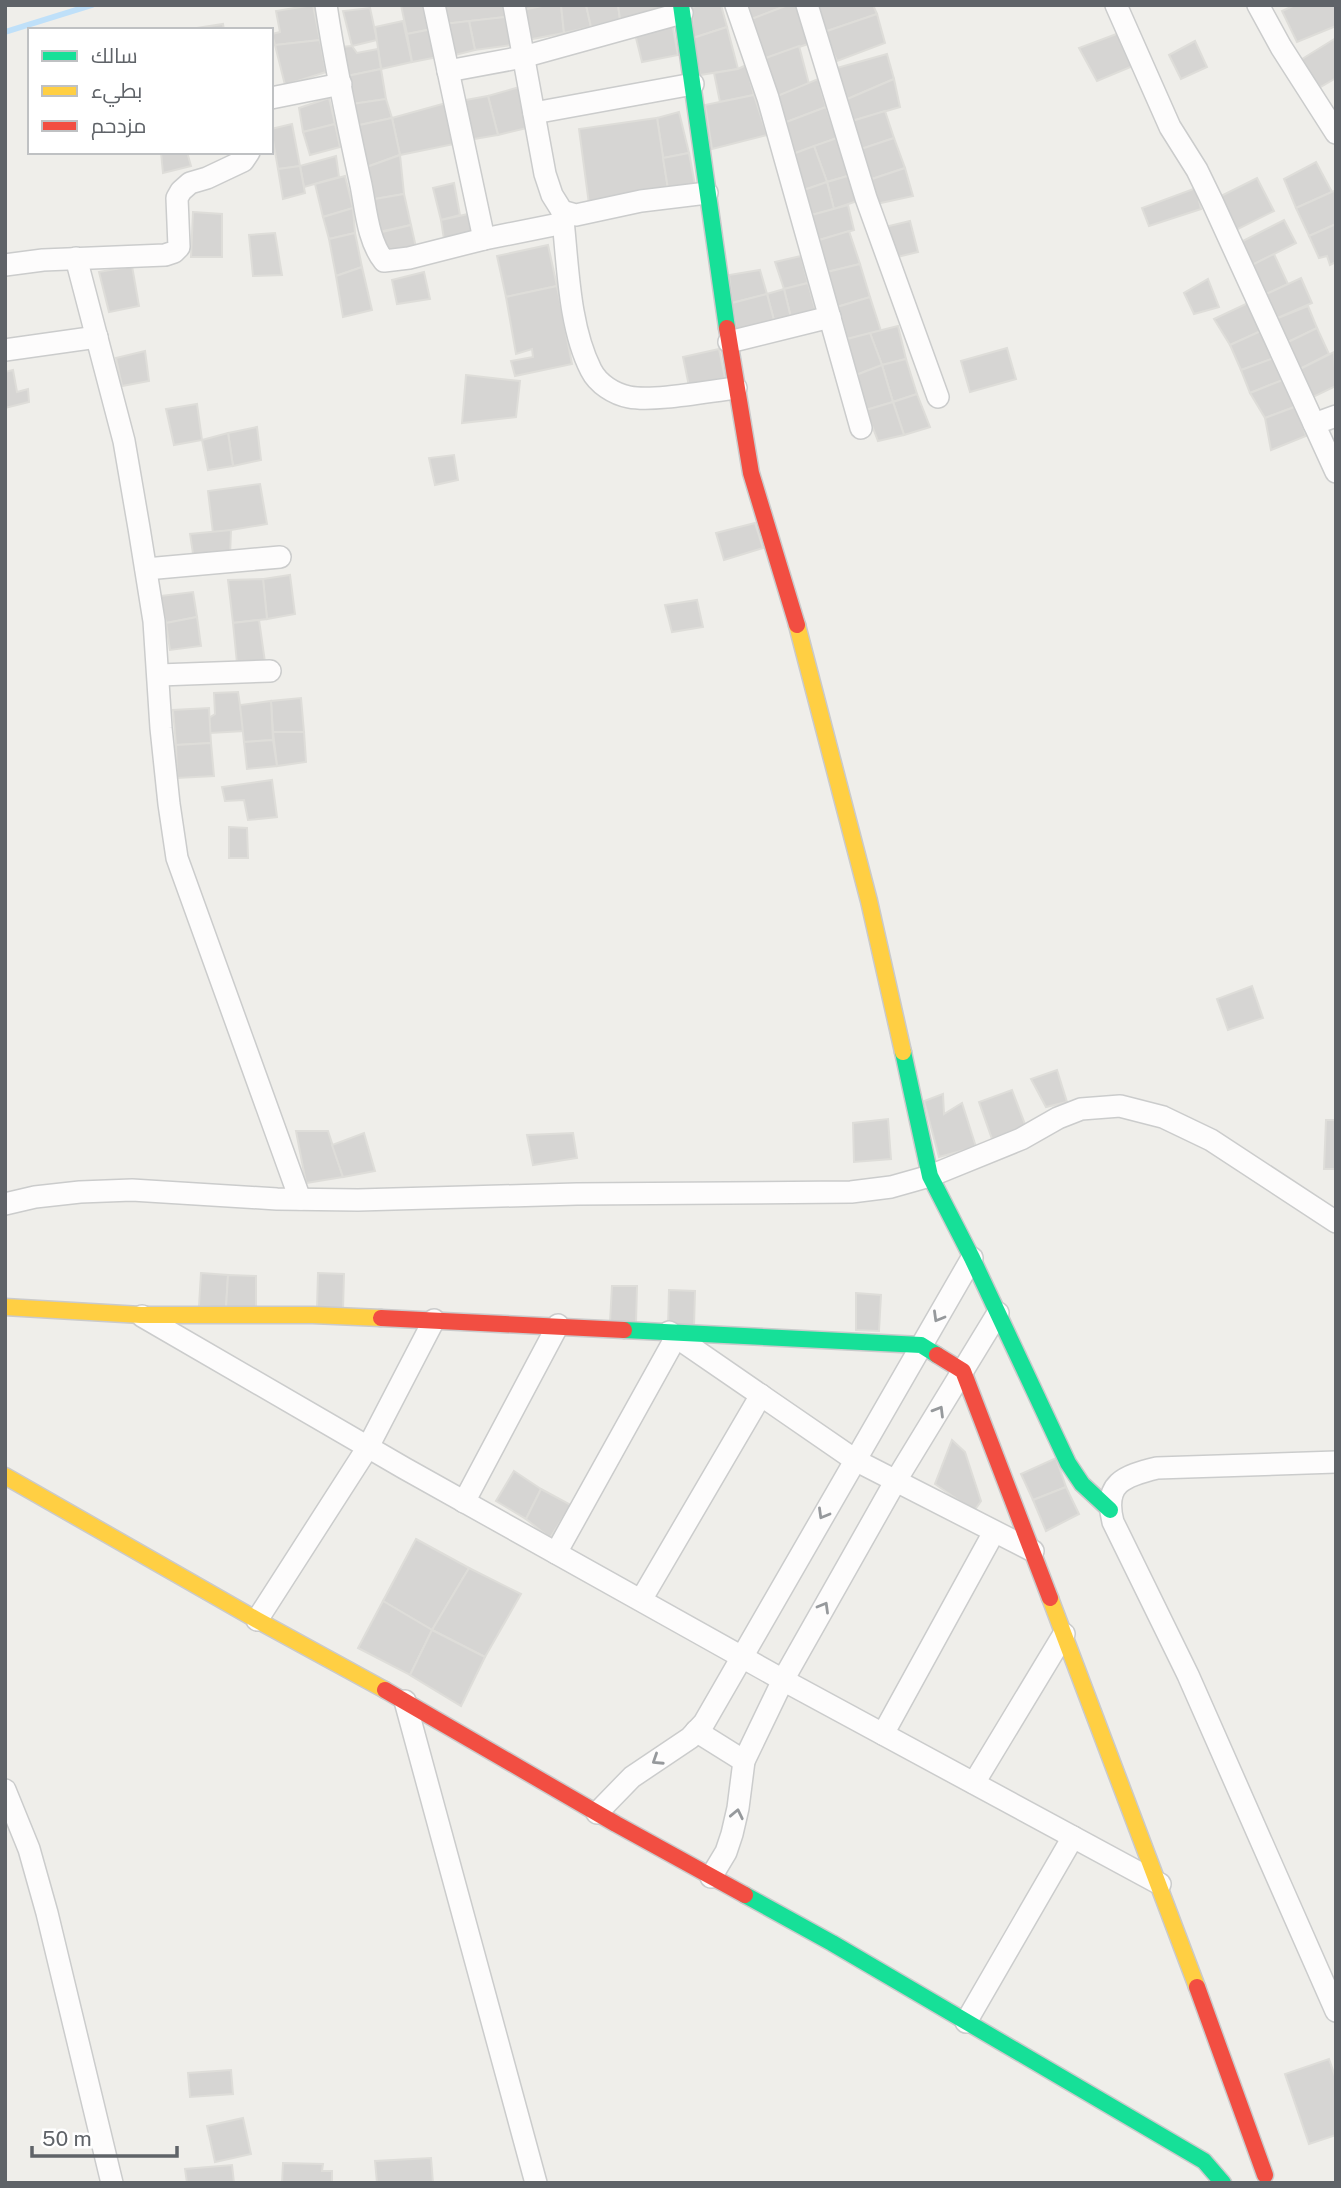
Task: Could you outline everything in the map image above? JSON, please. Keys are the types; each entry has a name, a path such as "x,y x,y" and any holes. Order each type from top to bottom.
{"street":[{"path":"326,5 372,236 384,261 409,258 563,217 641,201 707,193"},
{"path":"434,5 484,239"},
{"path":"514,5 545,174 563,217 576,323 592,372 604,385 630,397 647,398 736,388"},
{"path":"736,5 768,98 861,428"},
{"path":"807,5 866,198 938,397"},
{"path":"1116,5 1170,127 1197,170 1212,201 1336,472"},
{"path":"1258,5 1281,47 1336,133"},
{"path":"448,71 523,57 681,9 729,342 751,473 794,614 869,901 930,1176 998,1312 1068,1463 1082,1484 1110,1510"},
{"path":"273,98 341,84"},
{"path":"534,113 693,84"},
{"path":"5,265 43,260 165,255 174,252 178,247 177,198 181,191 190,183 243,161 248,154"},
{"path":"76,258 124,441 146,569 159,675 162,741 177,858 300,1199"},
{"path":"729,342 830,317"},
{"path":"5,349 97,337"},
{"path":"1314,424 1336,416"},
{"path":"146,569 280,556"},
{"path":"159,675 270,671"},
{"path":"5,1204 35,1197 80,1192 132,1190 358,1200 577,1194 851,1192 891,1187 930,1176 1021,1139 1058,1118 1081,1109 1120,1106 1163,1117 1211,1140 1336,1222"},
{"path":"597,1813 632,1777 690,1738 704,1723 972,1258"},
{"path":"5,1307 141,1315 313,1315 558,1325 671,1334 921,1345 963,1371 1160,1884 1265,2175"},
{"path":"711,1877 726,1852 732,1834 744,1761 783,1680 895,1482 998,1312"},
{"path":"141,1315 464,1502 783,1680 1160,1884"},
{"path":"257,1620 368,1447 434,1320"},
{"path":"464,1502 558,1325"},
{"path":"671,1334 855,1460 1033,1551"},
{"path":"556,1553 671,1334"},
{"path":"641,1600 761,1395"},
{"path":"1336,1462 1157,1468 1130,1475 1118,1483 1110,1496 1112,1522 1188,1675 1336,2011"},
{"path":"5,1476 966,2022 1204,2161 1223,2183"},
{"path":"883,1734 994,1532"},
{"path":"974,1783 1064,1634"},
{"path":"405,1701 536,2183"},
{"path":"696,1731 744,1761"},
{"path":"5,1790 29,1849 47,1913 112,2183"},
{"path":"966,2022 1073,1837"},
{"path":"1204,2161 1226,2164"},
{"path":"1246,2168 1282,2182"}],"building":[{"path":"313,5 320,40 275,45 273,34 280,32 276,11"},
{"path":"401,5 428,5 432,29 407,34"},
{"path":"440,5 504,5 505,17 444,24"},
{"path":"521,5 547,5 522,10"},
{"path":"561,5 564,33 527,40 522,10"},
{"path":"561,5 586,5 591,27 564,33"},
{"path":"586,5 618,5 620,19 591,27"},
{"path":"618,5 665,5 666,9 620,19"},
{"path":"721,5 727,27 693,38 692,7"},
{"path":"744,5 788,5 749,20"},
{"path":"788,5 797,5 808,44 763,59 749,20"},
{"path":"816,5 873,5 877,14 824,32"},
{"path":"1295,5 1336,5 1336,26 1297,42 1282,11"},
{"path":"370,8 377,40 352,46 343,11"},
{"path":"877,14 885,43 837,61 824,32"},
{"path":"505,17 511,45 475,50 469,21"},
{"path":"403,21 412,62 381,69 375,27"},
{"path":"469,21 475,50 451,56 444,24"},
{"path":"672,23 678,55 642,62 635,34"},
{"path":"223,24 224,28 197,28"},
{"path":"727,27 738,69 700,75 693,38"},
{"path":"432,29 438,57 412,62 407,34"},
{"path":"1119,33 1133,66 1097,81 1079,48"},
{"path":"1336,38 1336,78 1317,89 1302,59"},
{"path":"320,40 326,72 285,85 275,45"},
{"path":"1195,41 1207,67 1181,79 1169,55"},
{"path":"352,46 357,53 378,49 381,69 347,76 340,47"},
{"path":"799,46 809,84 775,97 763,59"},
{"path":"887,54 894,79 845,100 837,68"},
{"path":"746,65 754,95 720,102 714,73"},
{"path":"381,69 386,99 352,104 347,76"},
{"path":"818,79 826,107 781,124 775,97"},
{"path":"894,79 900,107 852,121 845,100"},
{"path":"523,86 531,127 498,135 488,96"},
{"path":"754,95 767,135 712,149 705,105"},
{"path":"488,96 498,135 468,140 460,101"},
{"path":"329,98 335,124 303,132 299,108"},
{"path":"386,99 392,118 355,126 352,104"},
{"path":"446,103 454,144 400,155 392,118"},
{"path":"826,107 837,138 790,155 781,124"},
{"path":"885,111 894,138 858,150 852,121"},
{"path":"679,112 689,153 663,158 657,118"},
{"path":"392,118 400,155 364,168 355,126"},
{"path":"657,118 668,189 589,204 579,129"},
{"path":"292,124 300,166 278,169 273,129"},
{"path":"335,124 340,147 310,155 303,132"},
{"path":"837,138 851,175 827,182 814,146"},
{"path":"894,138 905,168 869,180 858,150"},
{"path":"814,146 827,182 801,191 790,155"},
{"path":"689,153 695,185 668,189 663,158"},
{"path":"161,154 188,154 191,166 163,173"},
{"path":"400,155 404,194 369,200 364,168"},
{"path":"336,156 339,177 304,187 300,166"},
{"path":"1316,162 1332,192 1296,208 1284,179"},
{"path":"300,166 305,193 283,199 278,169"},
{"path":"905,168 913,196 876,204 869,180"},
{"path":"851,175 857,201 834,209 827,182"},
{"path":"345,176 353,208 323,217 315,184"},
{"path":"1257,178 1274,211 1234,231 1217,198"},
{"path":"827,182 834,209 808,216 801,191"},
{"path":"454,183 460,215 441,220 433,188"},
{"path":"1196,188 1201,209 1149,226 1142,208"},
{"path":"1336,190 1336,224 1309,236 1296,208"},
{"path":"404,194 411,225 374,233 369,200"},
{"path":"848,205 854,230 816,241 808,216"},
{"path":"353,208 355,233 329,239 323,217"},
{"path":"193,212 222,214 222,257 191,257"},
{"path":"468,214 474,238 445,246 441,220"},
{"path":"1284,220 1296,243 1250,266 1239,243"},
{"path":"910,221 918,252 893,258 885,227"},
{"path":"1336,224 1336,262 1330,265 1327,256 1319,258 1309,236"},
{"path":"411,225 417,252 387,258 378,233"},
{"path":"849,231 860,264 827,272 816,241"},
{"path":"275,233 282,275 253,276 249,235"},
{"path":"355,233 362,267 336,276 329,239"},
{"path":"548,245 557,286 506,297 497,256"},
{"path":"1274,254 1288,284 1262,296 1250,266"},
{"path":"801,256 808,283 784,289 775,262"},
{"path":"860,264 870,297 837,307 827,272"},
{"path":"132,266 139,306 109,312 99,272"},
{"path":"362,267 372,310 343,317 336,276"},
{"path":"760,270 767,294 732,303 729,275"},
{"path":"424,272 430,299 397,304 392,280"},
{"path":"1301,278 1312,303 1273,320 1262,296"},
{"path":"1208,279 1219,307 1194,314 1184,293"},
{"path":"808,283 816,312 791,318 784,289"},
{"path":"557,286 572,364 515,376 511,361 533,357 532,349 516,354 506,297"},
{"path":"784,289 791,318 775,324 767,294"},
{"path":"767,294 775,324 737,333 732,303"},
{"path":"870,297 881,331 847,339 837,307"},
{"path":"1250,302 1263,330 1230,345 1214,319"},
{"path":"1308,306 1317,328 1284,344 1273,320"},
{"path":"898,326 906,359 882,365 870,333"},
{"path":"1317,328 1329,354 1298,370 1284,344"},
{"path":"1263,330 1277,357 1241,370 1230,345"},
{"path":"870,333 882,365 856,375 847,339"},
{"path":"1007,348 1016,379 970,392 961,361"},
{"path":"719,349 725,378 689,386 683,357"},
{"path":"145,351 149,381 122,386 116,358"},
{"path":"1334,352 1336,386 1311,398 1298,370"},
{"path":"1277,357 1285,379 1250,393 1241,370"},
{"path":"906,359 917,394 893,402 882,365"},
{"path":"882,365 893,402 866,410 856,375"},
{"path":"13,370 17,392 28,389 29,402 5,408 5,372"},
{"path":"466,375 520,381 516,417 462,423"},
{"path":"1285,379 1297,406 1265,418 1250,393"},
{"path":"917,394 930,427 904,435 893,402"},
{"path":"893,402 904,435 878,441 866,410"},
{"path":"197,404 202,440 174,445 166,409"},
{"path":"1297,406 1306,436 1271,450 1265,418"},
{"path":"257,427 261,460 233,466 228,433"},
{"path":"228,433 233,466 208,470 202,440"},
{"path":"454,455 458,480 435,485 429,458"},
{"path":"260,484 267,524 213,533 208,491"},
{"path":"755,523 763,548 724,560 716,533"},
{"path":"231,530 230,556 194,560 190,534"},
{"path":"290,575 295,614 267,619 263,579"},
{"path":"263,579 267,619 233,623 228,580"},
{"path":"193,592 197,617 166,623 160,596"},
{"path":"697,600 703,627 672,632 665,605"},
{"path":"197,617 201,646 170,650 166,623"},
{"path":"259,620 265,662 237,663 233,623"},
{"path":"238,692 244,731 210,733 209,718 215,714 214,693"},
{"path":"301,698 304,732 273,732 271,701"},
{"path":"271,701 273,740 244,742 240,705"},
{"path":"209,708 211,743 176,745 173,710"},
{"path":"273,732 304,732 306,762 277,766"},
{"path":"273,740 277,766 247,769 244,742"},
{"path":"211,743 214,776 177,778 176,745"},
{"path":"272,780 277,817 248,820 244,800 225,801 222,787"},
{"path":"229,827 247,828 248,858 229,858"},
{"path":"1252,986 1263,1018 1228,1030 1217,999"},
{"path":"1057,1070 1067,1102 1046,1107 1031,1079"},
{"path":"1012,1090 1026,1127 992,1139 979,1102"},
{"path":"943,1094 944,1114 962,1103 976,1147 939,1157 924,1101"},
{"path":"888,1119 891,1159 854,1162 853,1123"},
{"path":"1326,1120 1336,1120 1336,1169 1324,1169"},
{"path":"296,1131 328,1131 343,1177 306,1183"},
{"path":"364,1133 375,1171 343,1177 332,1145"},
{"path":"573,1133 577,1158 533,1165 527,1135"},
{"path":"201,1273 228,1275 226,1308 199,1306"},
{"path":"318,1273 344,1274 343,1310 317,1309"},
{"path":"228,1275 256,1276 256,1310 226,1308"},
{"path":"612,1286 637,1286 636,1323 610,1322"},
{"path":"669,1290 695,1291 694,1327 668,1327"},
{"path":"856,1293 881,1295 879,1331 856,1330"},
{"path":"952,1440 965,1452 981,1501 974,1511 935,1484"},
{"path":"1056,1458 1066,1487 1033,1500 1021,1474"},
{"path":"514,1471 541,1489 526,1519 496,1501"},
{"path":"1066,1487 1079,1514 1046,1531 1033,1500"},
{"path":"541,1489 571,1505 550,1538 526,1519"},
{"path":"416,1539 469,1568 432,1630 383,1601"},
{"path":"469,1568 521,1594 485,1657 432,1630"},
{"path":"383,1601 432,1630 410,1675 358,1648"},
{"path":"432,1630 485,1657 461,1706 410,1675"},
{"path":"1329,2059 1336,2079 1336,2135 1309,2144 1285,2074"},
{"path":"231,2070 233,2094 190,2097 188,2073"},
{"path":"243,2118 251,2154 215,2162 207,2126"},
{"path":"431,2158 433,2183 377,2183 375,2161"},
{"path":"283,2163 323,2164 322,2171 332,2171 332,2183 282,2183"},
{"path":"232,2165 234,2183 187,2183 185,2169"}],"waterway":[{"path":"5,32 92,5"}],"traffic: fast":[{"path":"681,5 727,328"},
{"path":"903,1052 930,1176 972,1258 1068,1463 1082,1484 1110,1510"},
{"path":"624,1330 921,1345 937,1355"},
{"path":"745,1895 1204,2161 1223,2183"}],"traffic: slow":[{"path":"797,625 869,901 903,1052"},
{"path":"5,1307 141,1315 313,1315 381,1318"},
{"path":"5,1476 385,1690"},
{"path":"1050,1598 1197,1987"}],"traffic: jam":[{"path":"727,328 751,473 797,625"},
{"path":"381,1318 624,1330"},
{"path":"937,1355 963,1371 1050,1598"},
{"path":"385,1690 616,1824 745,1895"},
{"path":"1197,1987 1265,2175"}]}
